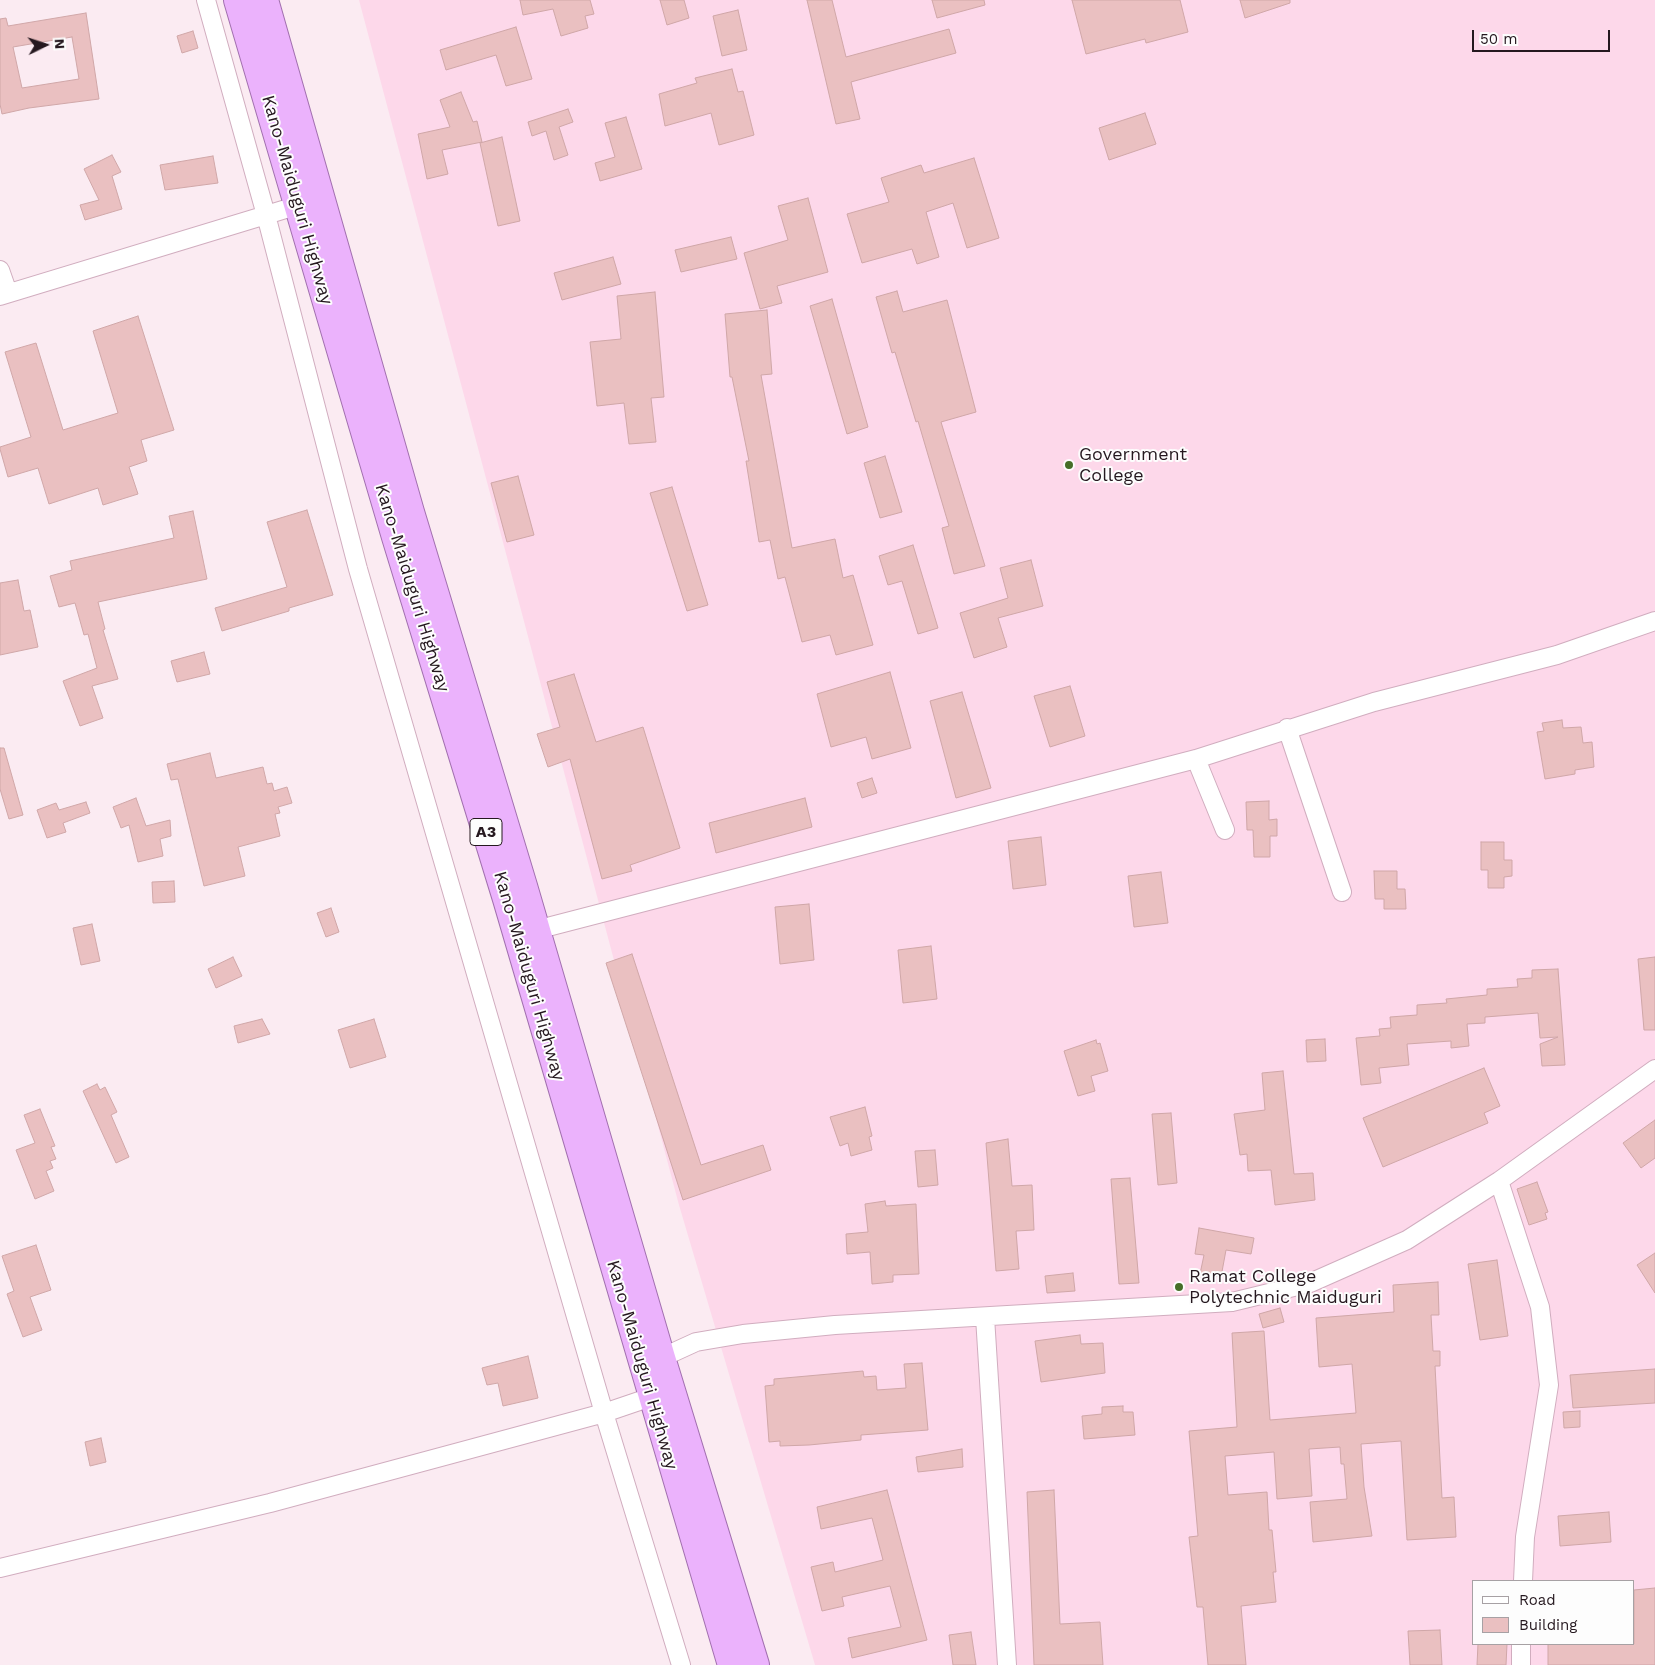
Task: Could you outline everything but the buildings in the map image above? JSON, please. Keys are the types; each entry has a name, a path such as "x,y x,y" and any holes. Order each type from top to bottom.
{"highway":[{"name":"Kano-Maiduguri Highway","path":"238,0 396,537 507,899 651,1397 732,1665"},
{"name":"Kano-Maiduguri Highway","path":"264,0 408,503 536,930 661,1358 754,1665"}],"street":[{"path":"206,0 266,214 358,569 604,1413 680,1665"},
{"path":"0,270 4,294 299,205"},
{"path":"536,930 1196,759 1287,728 1374,702 1557,655 1655,621"},
{"path":"1287,728 1342,892"},
{"path":"1196,759 1225,830"},
{"path":"661,1358 696,1342 743,1334 835,1325 1232,1302 1310,1283 1408,1240 1498,1181 1655,1069"},
{"path":"1498,1181 1540,1307 1549,1385 1525,1537 1523,1580"},
{"path":"984,1317 1007,1665"},
{"path":"0,1568 270,1503 604,1413 651,1397"},
{"path":"1521,1645 1521,1665"}],"shaded area":[{"name":"Government College","path":"359,0 1655,0 1655,1665 815,1665 679,1205"}],"place":[{"name":"Government College","path":"1069,465"},
{"name":"Ramat College Polytechnic Maiduguri","path":"1179,1287"}]}
